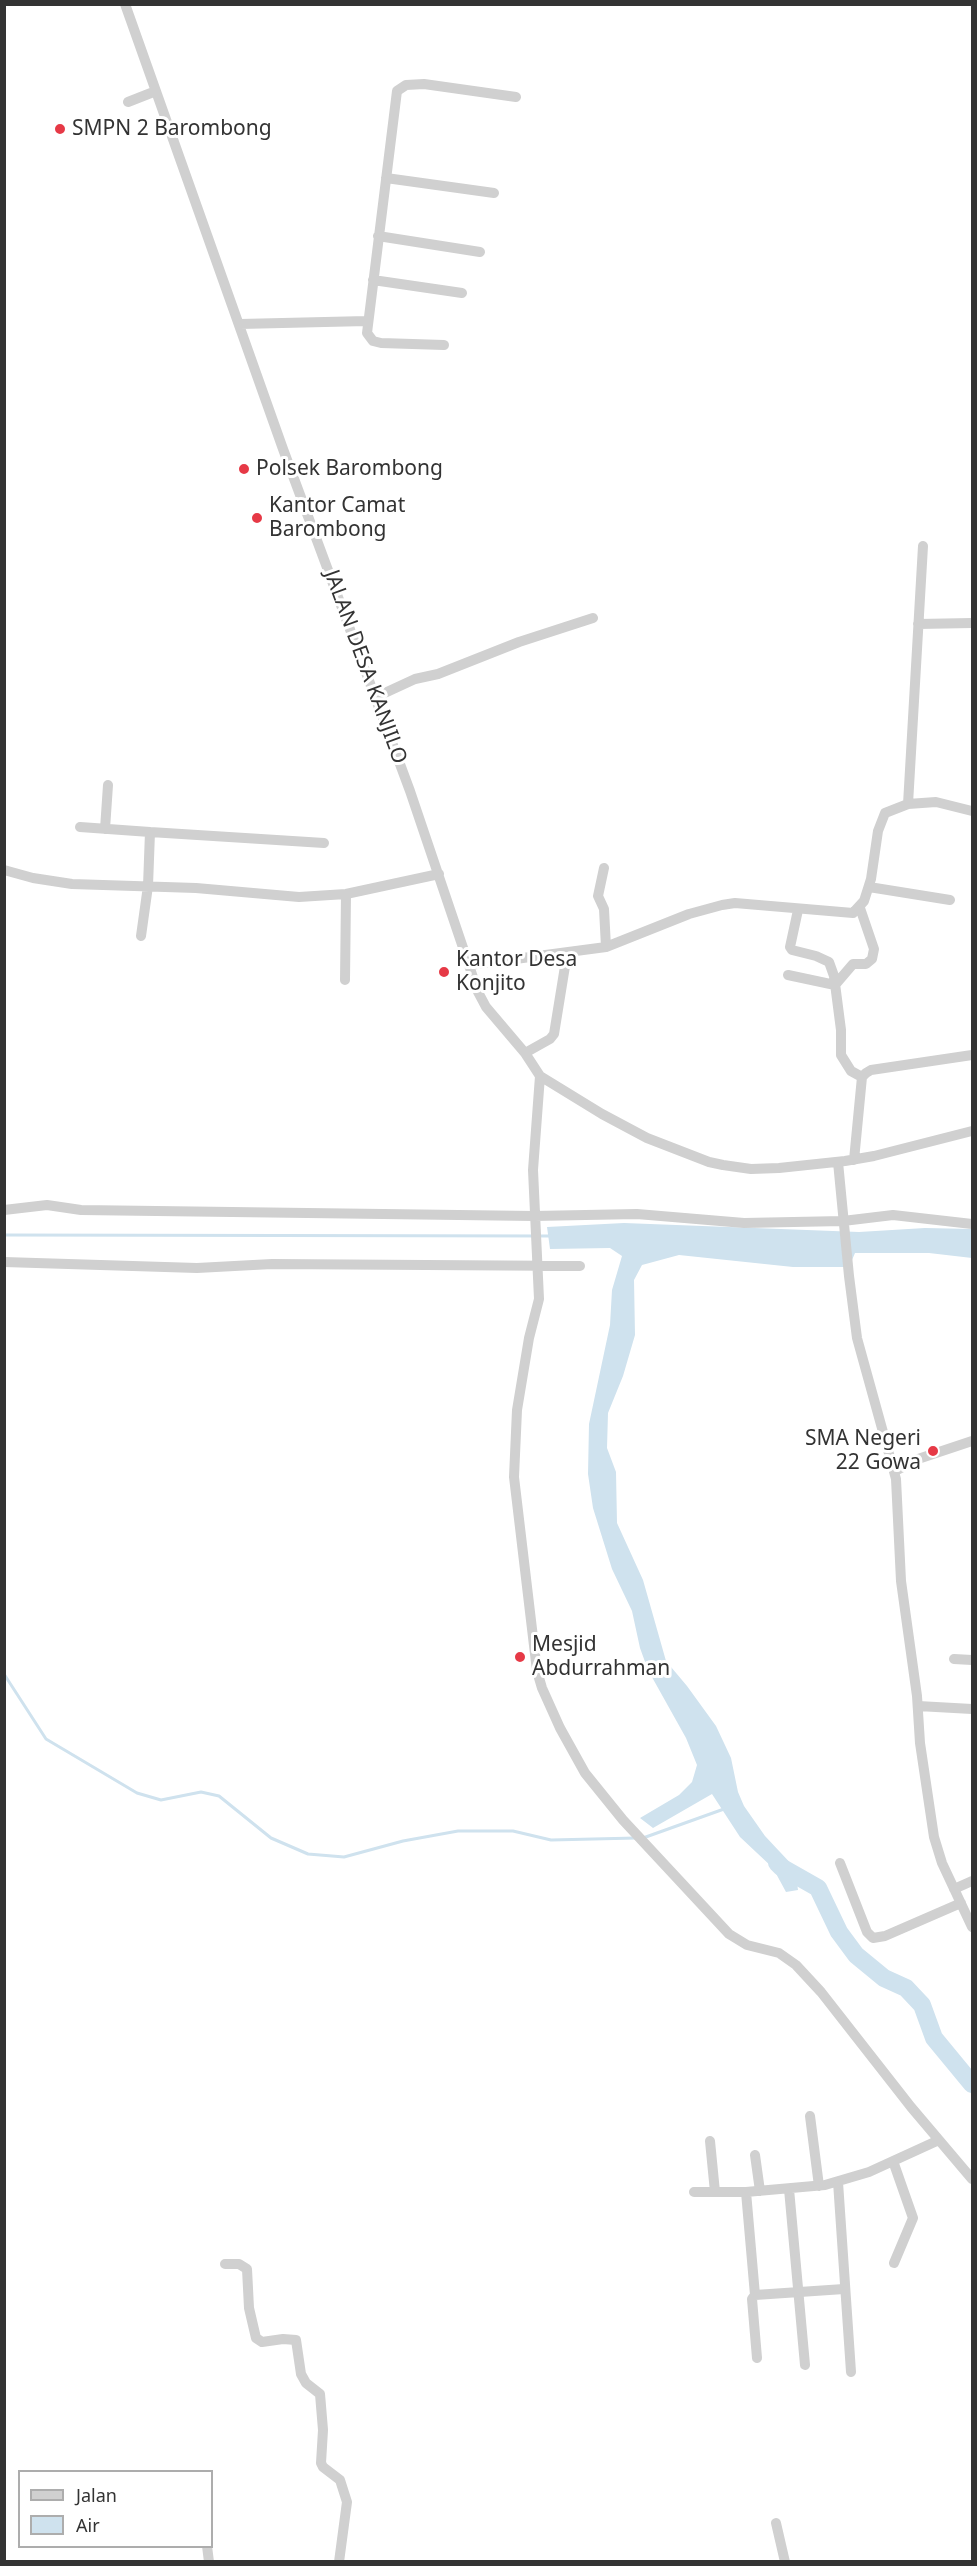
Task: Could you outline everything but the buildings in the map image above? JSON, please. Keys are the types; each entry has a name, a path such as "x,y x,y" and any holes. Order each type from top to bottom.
{"street":[{"name":"JALAN DESA KANJILO","path":"125,4 283,448 376,696 478,992 486,1007 525,1053 540,1076"},
{"path":"444,345 373,341 367,333 397,91 406,85 424,84 516,97"},
{"path":"128,102 156,91"},
{"path":"386,178 494,193"},
{"path":"378,236 480,252"},
{"path":"373,280 462,293"},
{"path":"240,324 367,321"},
{"path":"908,804 923,546"},
{"path":"376,696 415,679 438,674 519,642 592,618"},
{"path":"918,624 972,623"},
{"path":"105,829 108,785"},
{"path":"470,965 567,954 606,947 689,914 735,903 853,913 860,908 869,887 882,818 891,809 908,804 936,802 972,811"},
{"path":"80,827 324,843"},
{"path":"141,936 148,886 150,832"},
{"path":"604,868 598,896 604,909 606,947"},
{"path":"4,870 56,882 299,897 346,894 439,874"},
{"path":"869,887 950,900"},
{"path":"345,980 346,894"},
{"path":"835,986 853,964 866,964 872,959 874,949 860,908"},
{"path":"798,910 790,947 792,950 828,960 835,986 841,1030 841,1056 851,1071 862,1077"},
{"path":"525,1053 550,1039 554,1034 567,954"},
{"path":"788,975 835,986"},
{"path":"854,1160 862,1077 871,1070 972,1055"},
{"path":"972,1131 854,1160 760,1169 709,1162 647,1138 540,1076 533,1170 539,1299 518,1410 514,1477 537,1671 553,1713 593,1786 729,1935 747,1945 779,1953 796,1965 821,1992 972,2179"},
{"path":"837,1162 858,1338 895,1471 901,1581 918,1706 920,1743 934,1837 954,1889 972,1927"},
{"path":"4,1210 47,1205 81,1210 535,1220 637,1214 724,1223 844,1225 866,1216 893,1215 972,1224"},
{"path":"4,1262 197,1268 272,1264 538,1263 580,1266"},
{"path":"895,1471 918,1459 972,1441"},
{"path":"954,1659 972,1660"},
{"path":"918,1706 972,1709"},
{"path":"840,1863 867,1932 873,1938 885,1936 961,1903"},
{"path":"954,1889 972,1881"},
{"path":"810,2116 819,2186"},
{"path":"694,2192 746,2192 819,2186 838,2182 939,2140"},
{"path":"710,2141 715,2192"},
{"path":"755,2155 760,2191"},
{"path":"893,2161 913,2218 894,2263"},
{"path":"838,2182 851,2372"},
{"path":"789,2189 805,2365"},
{"path":"746,2192 757,2358"},
{"path":"225,2264 239,2264 248,2268 249,2308 256,2338 262,2342 296,2340 301,2374 306,2383 320,2394 324,2430 321,2463 340,2480 347,2502 339,2562"},
{"path":"754,2295 844,2289"},
{"path":"776,2523 785,2562"}],"water":[{"path":"624,1223 859,1232 925,1228 972,1229 972,1258 929,1253 855,1253 849,1267 793,1267 679,1255 642,1265 634,1280 635,1335 623,1376 608,1413 607,1448 616,1472 617,1523 643,1580 666,1661 716,1726 731,1758 738,1792 744,1806 765,1836 795,1868 798,1890 786,1892 773,1868 740,1837 712,1794 653,1828 640,1818 679,1795 692,1782 697,1765 686,1738 648,1670 640,1648 632,1611 612,1569 593,1508 588,1474 589,1424 610,1325 612,1290 622,1256 610,1248 550,1249 547,1227"}],"waterway":[{"path":"4,1235 552,1236"},
{"path":"4,1674 46,1739 137,1793 161,1800 201,1792 219,1796 271,1838 308,1854 344,1857 403,1841 458,1831 513,1831 551,1840 636,1838"},
{"path":"643,1838 724,1809"},
{"path":"777,1863 818,1888 839,1932 856,1955 884,1978 906,1988 922,2005 934,2038 972,2084"}],"place":[{"name":"SMPN 2 Barombong","path":"60,129"},
{"name":"Polsek Barombong","path":"244,469"},
{"name":"Kantor Camat Barombong","path":"257,518"},
{"name":"Kantor Desa Konjito","path":"444,972"},
{"name":"SMA Negeri 22 Gowa","path":"933,1451"},
{"name":"Mesjid Abdurrahman","path":"520,1657"}]}
